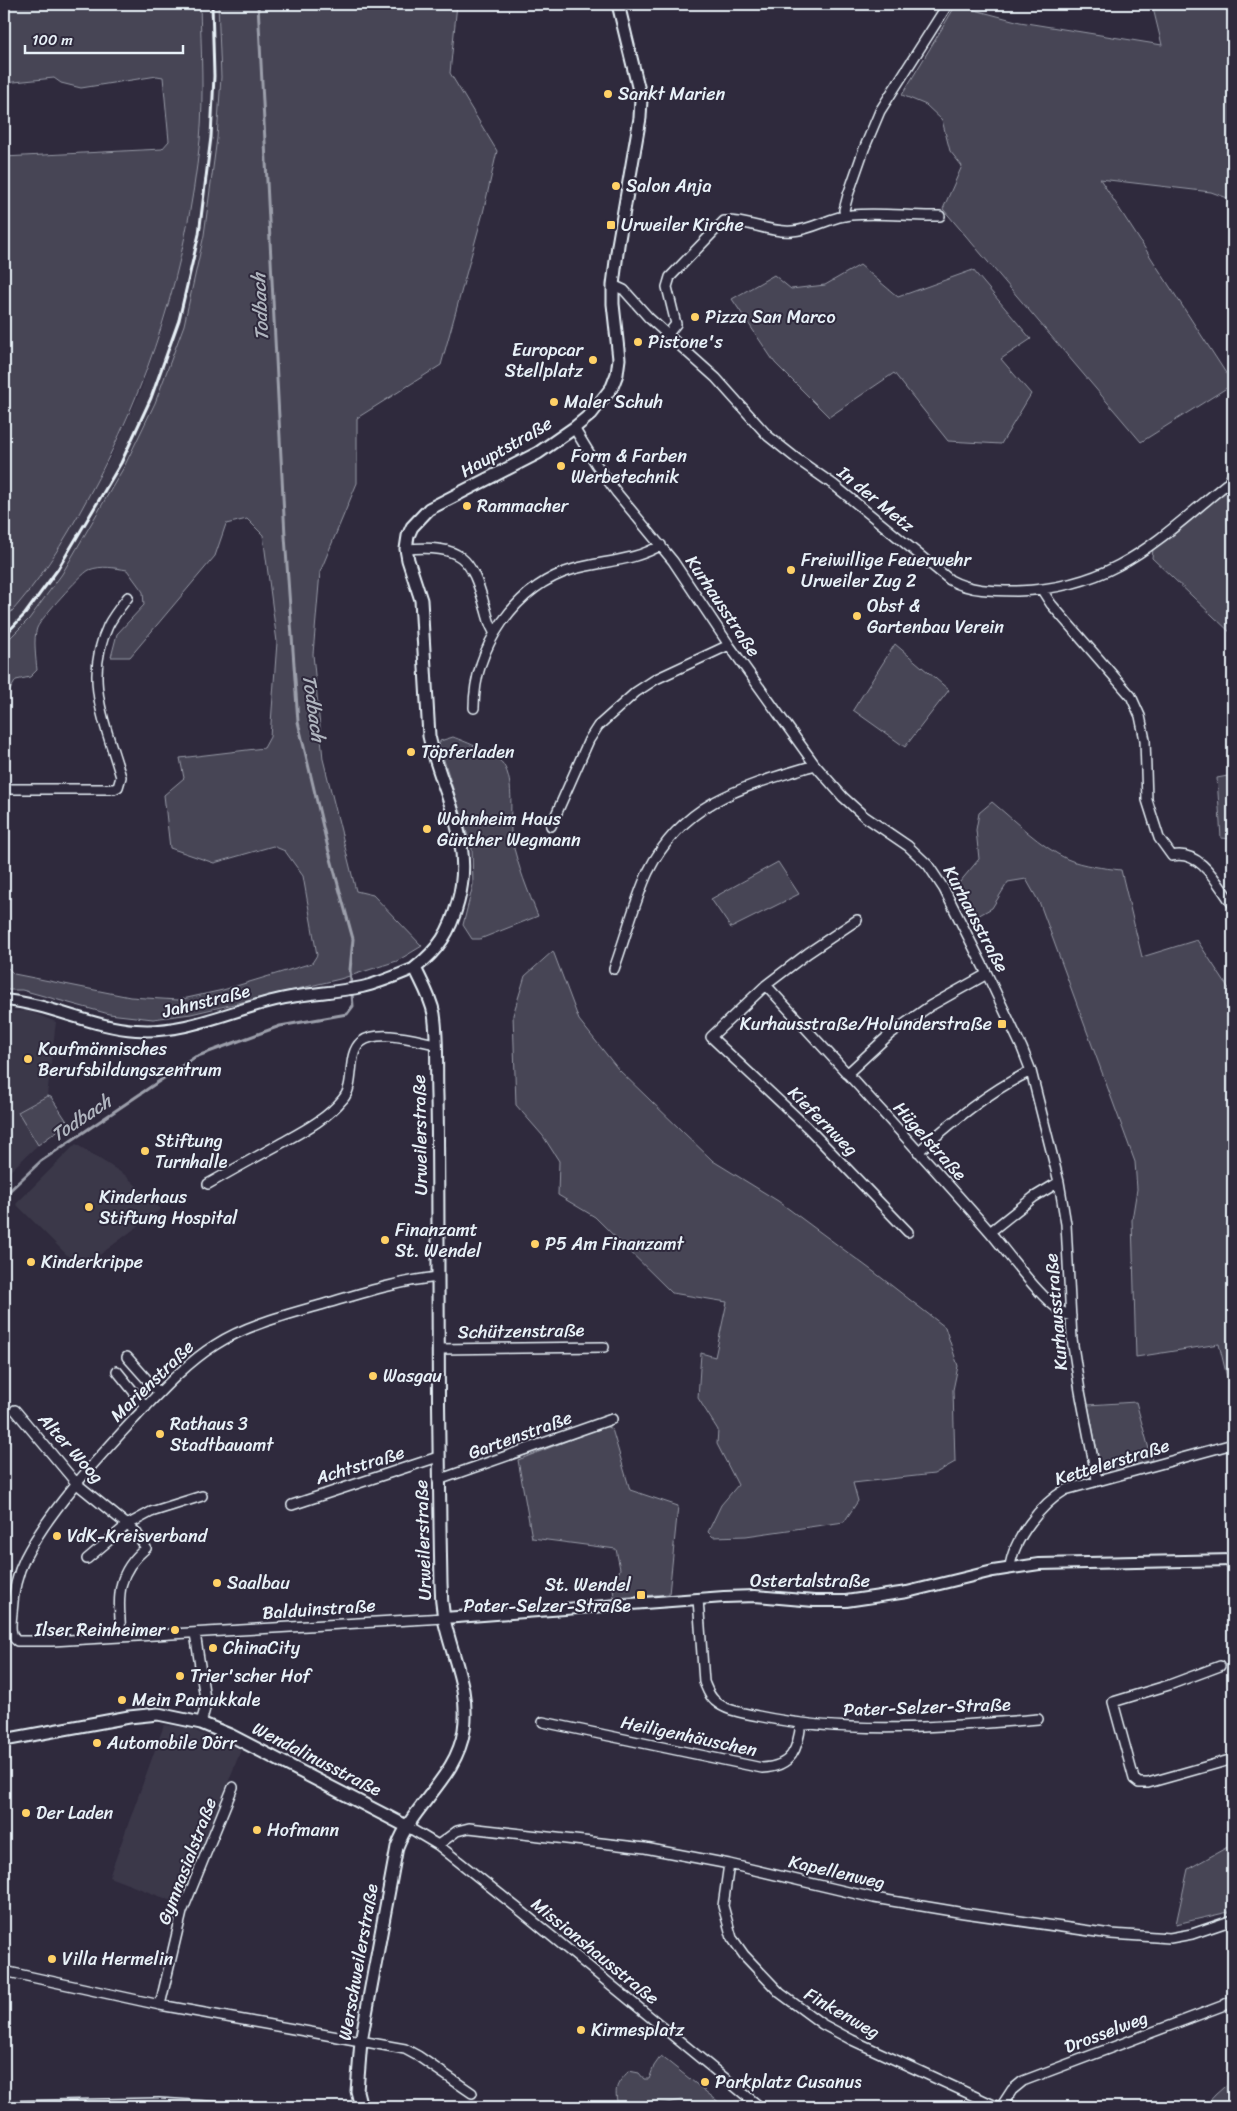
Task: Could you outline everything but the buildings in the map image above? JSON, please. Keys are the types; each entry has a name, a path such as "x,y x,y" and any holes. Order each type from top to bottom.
{"main road":[{"name":"Hauptstraße","path":"406,548 412,527 429,509 538,453 591,414 612,387 617,374 619,359 613,304 613,285 640,118 641,99 618,4"},
{"path":"406,548 421,600 429,736 432,752 458,827 464,853 464,883 456,912 446,936 430,956 415,968"},
{"name":"Urweilerstraße","path":"406,1826 445,1775 458,1752 464,1732 466,1701 464,1687 444,1618 441,1592 438,1480 439,1198 436,1044 431,1001 415,968"},
{"name":"Wendalinusstraße","path":"4,1740 129,1717 158,1714 201,1722 249,1744 406,1826"},
{"name":"Werschweilerstraße","path":"360,2107 357,2090 361,2041 392,1870 397,1847 406,1826"}],"street":[{"path":"845,216 844,210 848,195 880,111 948,4"},
{"path":"668,334 676,324 667,287 670,277 698,250 714,229 724,221 748,222 779,231 793,232 845,216 940,216"},
{"name":"In der Metz","path":"613,285 624,290 649,318 716,378 768,436 834,485 950,580 963,587 976,589 1042,590 1092,579 1128,562 1229,482 1233,474"},
{"name":"Kurhausstraße","path":"574,428 617,493 661,545 728,645 815,765 843,797 864,816 908,846 928,864 944,889 987,974 1031,1071 1044,1116 1059,1182 1066,1224 1071,1316 1080,1391 1097,1480"},
{"path":"474,708 476,679 495,633 515,606 530,591 550,578 574,569 646,554 661,545"},
{"path":"406,548 441,548 455,552 466,561 475,575 490,624 495,633"},
{"path":"1042,590 1051,604 1131,696 1140,716 1145,740 1148,800 1159,838 1172,856 1179,854 1202,864 1233,905"},
{"path":"4,789 118,787 121,777 97,692 96,670 98,653 109,624 128,597"},
{"path":"551,826 586,747 598,726 614,710 649,684 728,645"},
{"path":"614,969 647,874 668,840 686,821 714,802 745,786 815,765"},
{"path":"766,985 856,920"},
{"name":"Jahnstraße","path":"4,1000 26,1002 47,1007 110,1026 136,1030 163,1030 204,1022 288,997 361,987 385,981 415,968"},
{"path":"847,1074 890,1034 930,1006 987,974"},
{"name":"Kiefernweg","path":"766,985 711,1037 806,1127 908,1232"},
{"name":"Hügelstraße","path":"766,985 990,1232 1044,1296 1060,1311 1071,1316"},
{"path":"208,1184 314,1125 334,1109 345,1097 351,1080 356,1048 361,1042 374,1035 436,1044"},
{"path":"918,1152 957,1118 995,1091 1031,1071"},
{"path":"990,1232 1034,1197 1059,1182"},
{"name":"Marienstraße","path":"17,1641 11,1633 16,1583 24,1559 77,1484 159,1393 193,1361 216,1344 240,1332 301,1311 363,1292 438,1277"},
{"name":"Schützenstraße","path":"438,1349 604,1347"},
{"path":"128,1357 159,1393"},
{"path":"116,1371 146,1407"},
{"name":"Alter Woog","path":"15,1410 77,1484 136,1532 146,1548 122,1579 121,1636"},
{"name":"Gartenstraße","path":"438,1480 612,1419"},
{"name":"Kettelerstraße","path":"1010,1568 1011,1559 1017,1545 1044,1505 1065,1490 1233,1444"},
{"name":"Achtstraße","path":"292,1505 438,1457"},
{"path":"86,1559 127,1524 151,1512 202,1496"},
{"name":"Ostertalstraße","path":"444,1618 754,1596 838,1601 907,1592 1010,1568 1073,1562 1233,1560"},
{"name":"Pater-Selzer-Straße","path":"698,1599 704,1682 708,1693 714,1701 726,1708 801,1723 895,1728 1038,1718"},
{"name":"Balduinstraße","path":"17,1641 52,1642 121,1636 444,1618"},
{"path":"195,1633 206,1705 201,1722"},
{"path":"1220,1666 1170,1685 1112,1702 1134,1779 1139,1783 1148,1783 1233,1759"},
{"name":"Heiligenhäuschen","path":"543,1722 762,1768 779,1766 795,1751 801,1723"},
{"name":"Gymnasialstraße","path":"160,2005 182,1912 233,1787"},
{"name":"Missionshausstraße","path":"406,1826 438,1845 576,1955 760,2107"},
{"name":"Kapellenweg","path":"438,1845 457,1831 469,1828 614,1843 729,1864 874,1898 973,1915 1111,1934 1170,1938 1192,1934 1233,1920"},
{"name":"Finkenweg","path":"729,1864 723,1906 732,1938 744,1955 780,1993 822,2024 999,2107"},
{"path":"4,1971 160,2005 405,2049 472,2093"},
{"name":"Drosselweg","path":"999,2107 1012,2090 1023,2081 1233,2000"},
{"path":"4,2106 159,2103 223,2107"}],"shaded area":[{"path":"4,4 200,4 202,89 200,140 194,188 185,235 175,280 147,369 109,456 60,547 28,592 4,620 4,157 162,149 169,141 163,77 157,76 81,88 61,83 54,78 4,83"},
{"path":"200,4 218,4 221,77 217,138 204,235 184,325 155,403 124,467 62,574 29,619 4,644 4,620 50,563 110,458 140,392 166,316 187,230 200,139 202,76"},
{"path":"218,4 457,4 450,73 497,151 483,213 441,365 357,418 357,483 320,572 313,654 323,759 356,891 373,895 422,946 397,961 340,979 191,1014 153,1019 109,1014 22,990 4,990 4,933 7,967 14,974 130,997 178,1000 223,990 312,963 317,955 303,876 285,851 273,846 214,863 170,848 164,795 184,778 180,758 264,748 270,737 277,642 263,535 247,519 226,524 215,556 130,657 111,657 117,634 144,605 143,592 127,570 104,567 89,570 40,623 35,637 37,670 30,677 16,680 4,700 4,644 29,619 62,574 124,467 155,403 184,325 204,235 217,138 221,77"},
{"path":"1152,4 1233,4 1233,200 1211,192 1100,179 1233,384 1141,442 943,209 962,166 950,151 942,120 926,105 902,95 956,5 1020,22 1162,45"},
{"path":"860,265 898,297 973,270 1031,339 1001,359 1031,394 1001,444 948,441 894,373 829,417 775,363 732,299 774,275 791,289 825,285"},
{"path":"1233,484 1233,635 1152,558 1153,549"},
{"path":"895,644 949,690 905,747 853,710"},
{"path":"453,737 494,756 503,764 507,772 511,791 512,840 520,869 538,916 480,939 472,939 463,925 473,885 472,849 439,744 440,741"},
{"path":"1233,775 1233,839 1221,838 1217,778"},
{"path":"992,802 1037,840 1057,854 1087,865 1121,870 1142,957 1197,940 1233,995 1233,1402 1219,1344 1136,1357 1132,1220 1137,1189 1135,1162 1040,904 1026,879 1008,882 992,908 974,918 963,900 959,883 979,859 976,830 979,813"},
{"path":"778,862 799,894 731,928 711,899"},
{"path":"553,951 579,1020 618,1069 713,1161 778,1201 945,1327 958,1366 953,1390 955,1462 934,1474 853,1483 858,1501 844,1522 746,1536 713,1537 708,1532 721,1505 738,1485 717,1444 718,1430 698,1398 701,1353 715,1357 727,1302 672,1293 595,1217 558,1195 559,1161 543,1136 516,1105 513,1015 525,976"},
{"name":"Kaufmännisches Berufsbildungszentrum","path":"4,1011 28,1011 56,1022 47,1096 18,1112 38,1145 4,1177"},
{"path":"47,1096 51,1097 68,1123 38,1145 18,1112"},
{"name":"Kinderhaus Stiftung Hospital","path":"76,1144 125,1175 161,1209 81,1269 16,1204"},
{"path":"1136,1402 1152,1460 1109,1472 1100,1466 1088,1405"},
{"path":"605,1426 612,1429 630,1490 678,1506 669,1594 614,1598 613,1588 620,1569 616,1549 532,1538 518,1460"},
{"path":"164,1725 189,1728 241,1750 180,1904 109,1877"},
{"path":"1233,1844 1233,1911 1176,1924 1188,1869"},
{"path":"661,2056 725,2107 708,2107 681,2100 648,2107 618,2106 616,2090 621,2079 629,2071 639,2073 644,2079 649,2079 654,2066"},
{"path":"1233,2079 1233,2107 1204,2107 1215,2095"}],"waterway":[{"name":"Todbach","path":"4,1196 41,1161 195,1057 280,1026 347,1014 353,1006 350,970 353,939 328,848 298,722 285,536 258,4"}],"railway":[{"path":"4,636 25,614 58,569 121,463 151,398 179,320 199,234 211,137 214,76 212,4"}],"place":[{"name":"Sankt Marien","path":"608,94"},
{"name":"Salon Anja","path":"616,186"},
{"name":"Urweiler Kirche","path":"611,225"},
{"name":"Pizza San Marco","path":"695,317"},
{"name":"Pistone's","path":"638,342"},
{"name":"Europcar Stellplatz","path":"593,360"},
{"name":"Maler Schuh","path":"554,402"},
{"name":"Form & Farben Werbetechnik","path":"561,466"},
{"name":"Rammacher","path":"467,506"},
{"name":"Freiwillige Feuerwehr Urweiler Zug 2","path":"791,570"},
{"name":"Obst & Gartenbau Verein","path":"857,616"},
{"name":"Töpferladen","path":"411,752"},
{"name":"Wohnheim Haus Günther Wegmann","path":"427,829"},
{"name":"Kurhausstraße/Holunderstraße","path":"1002,1024"},
{"name":"Kaufmännisches Berufsbildungszentrum","path":"28,1059"},
{"name":"Stiftung Turnhalle","path":"145,1151"},
{"name":"Kinderhaus Stiftung Hospital","path":"89,1207"},
{"name":"Finanzamt St. Wendel","path":"385,1240"},
{"name":"P5 Am Finanzamt","path":"535,1244"},
{"name":"Kinderkrippe","path":"31,1262"},
{"name":"Wasgau","path":"373,1376"},
{"name":"Rathaus 3 Stadtbauamt","path":"160,1434"},
{"name":"VdK-Kreisverband","path":"57,1536"},
{"name":"Saalbau","path":"217,1583"},
{"name":"St. Wendel Pater-Selzer-Straße","path":"641,1595"},
{"name":"Ilser Reinheimer","path":"175,1630"},
{"name":"ChinaCity","path":"213,1648"},
{"name":"Trier'scher Hof","path":"180,1676"},
{"name":"Mein Pamukkale","path":"122,1700"},
{"name":"Automobile Dörr","path":"97,1743"},
{"name":"Der Laden","path":"26,1813"},
{"name":"Hofmann","path":"257,1830"},
{"name":"Villa Hermelin","path":"52,1959"},
{"name":"Kirmesplatz","path":"581,2030"},
{"name":"Parkplatz Cusanus","path":"705,2082"}]}
